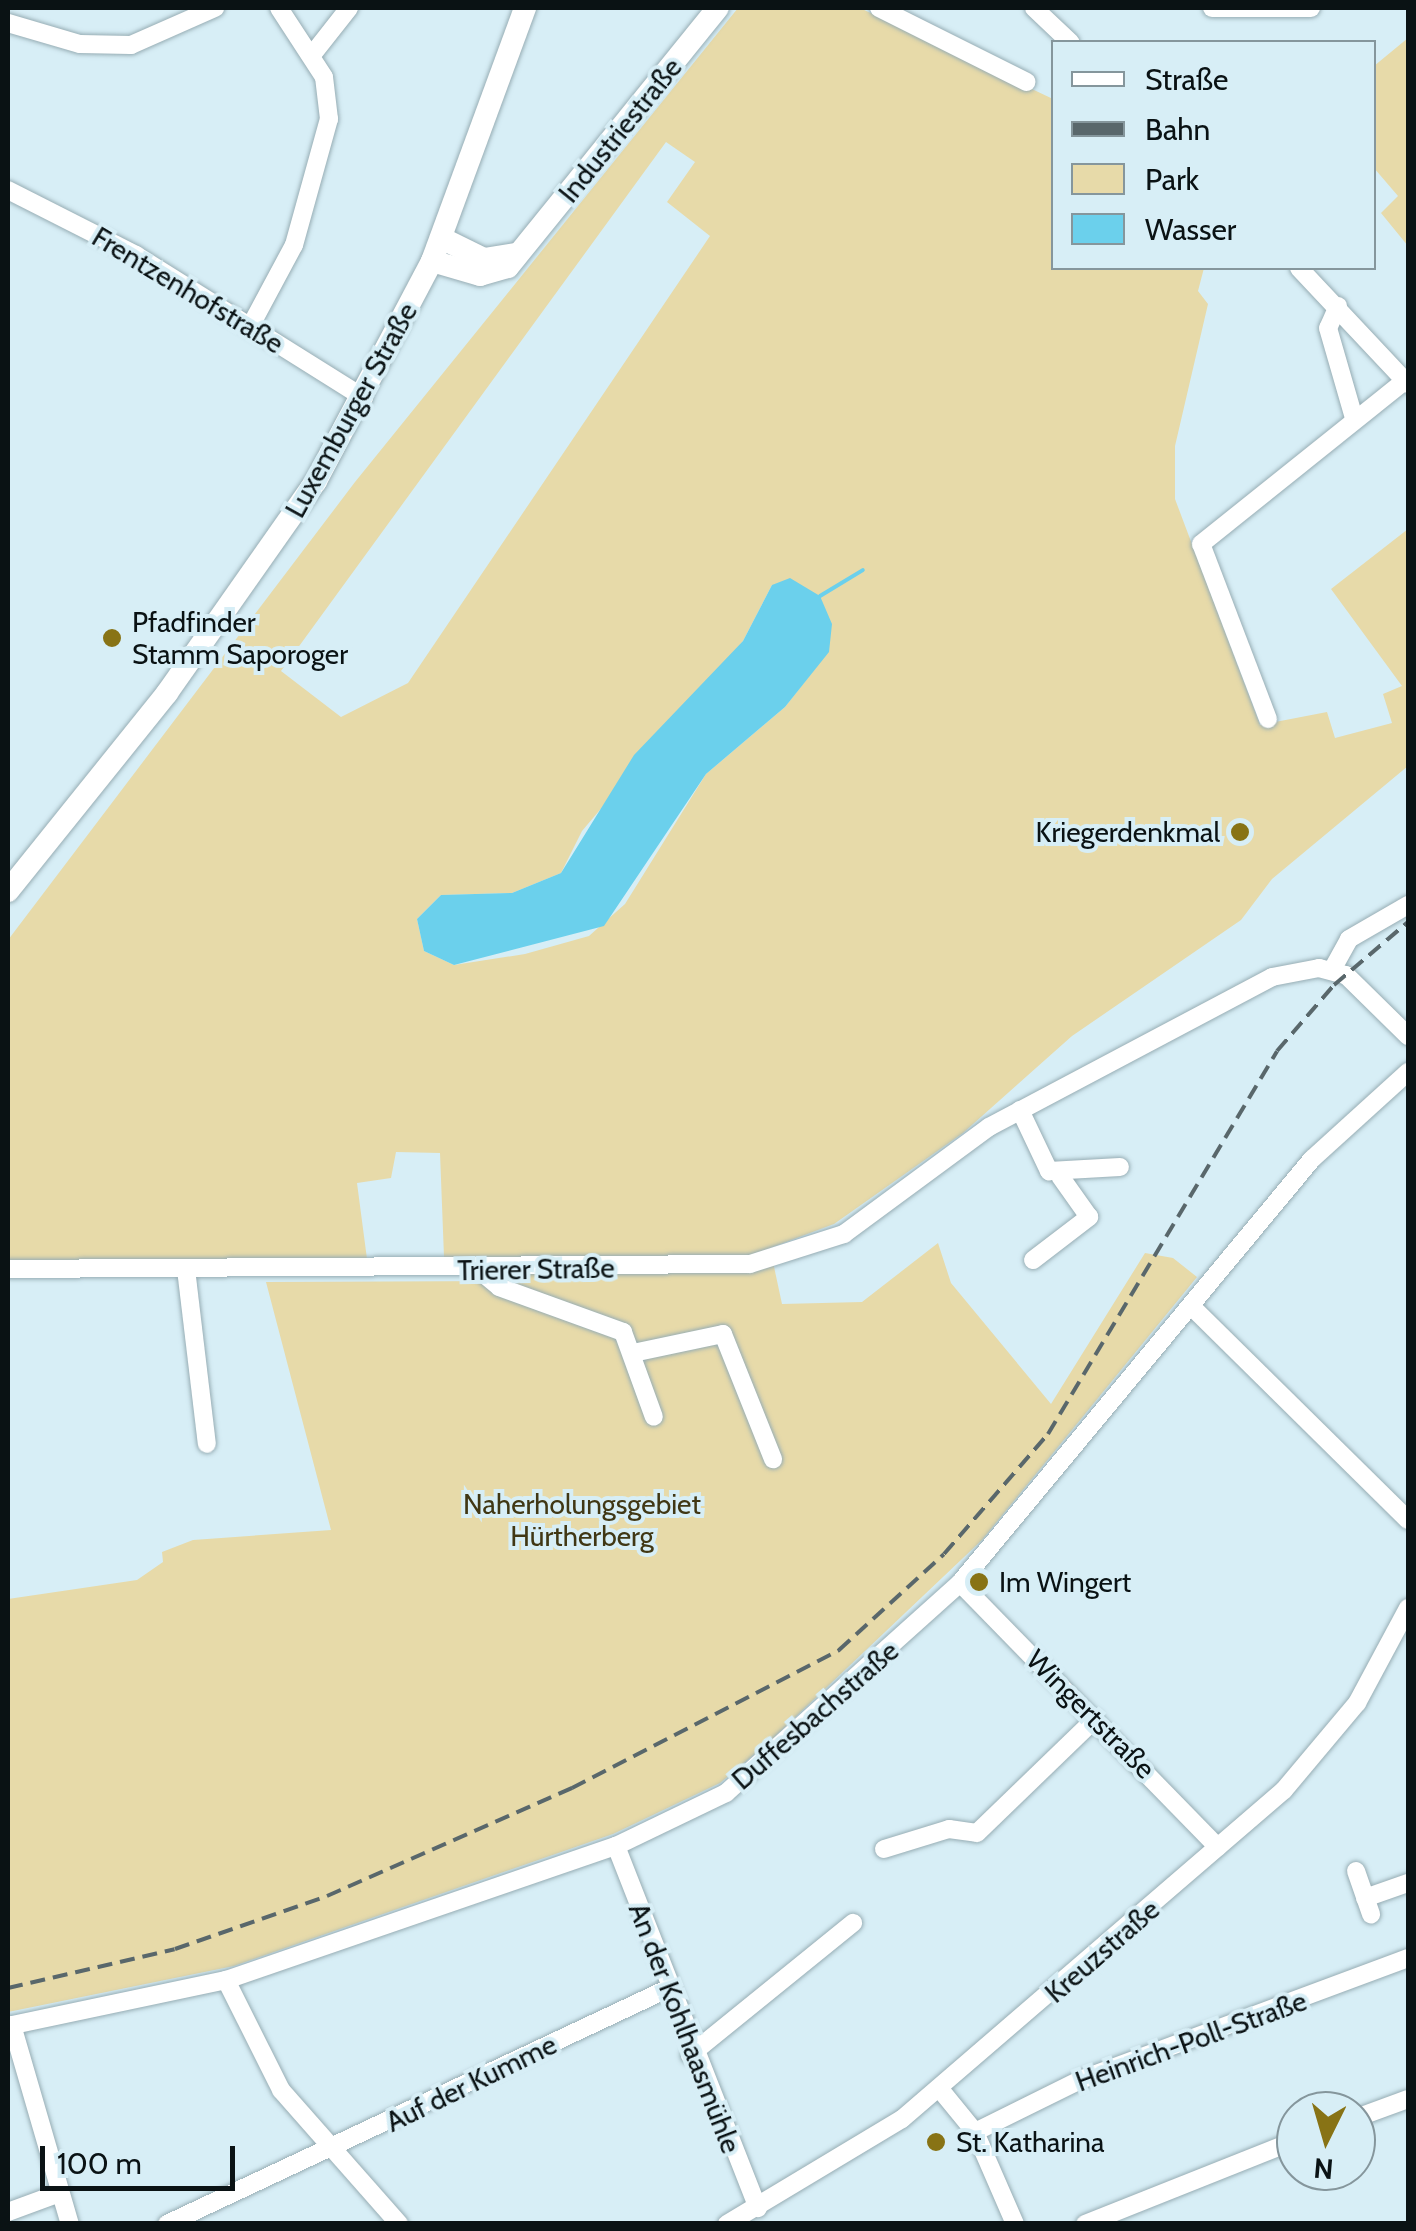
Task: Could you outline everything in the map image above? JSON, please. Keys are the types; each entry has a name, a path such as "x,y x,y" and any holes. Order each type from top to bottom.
{"main road":[{"name":"Luxemburger Straße","path":"104,773 254,575 364,398 432,261 525,8"},
{"name":"Industriestraße","path":"432,261 489,275 522,253 718,8"},
{"path":"441,238 484,258 522,253"},
{"path":"8,871 104,773"},
{"path":"8,891 104,773"}],"street":[{"path":"8,23 80,44 132,45 214,8"},
{"path":"250,327 294,245 325,145 328,97 312,55 279,8"},
{"path":"312,55 349,8"},
{"path":"879,8 1027,82"},
{"path":"1034,8 1068,40"},
{"path":"1212,8 1311,8"},
{"name":"Frentzenhofstraße","path":"8,190 98,233 364,398"},
{"path":"1268,719 1201,544 1354,418 1407,382 1301,270"},
{"path":"1338,306 1328,328 1354,418"},
{"path":"1408,905 1348,938 1332,970 1366,990 1408,1036"},
{"name":"Trierer Straße","path":"8,1268 479,1270 714,1266 786,1258 844,1234 1020,1110 1272,977 1332,970"},
{"name":"Duffesbachstraße","path":"10,2025 226,1980 616,1846 726,1793 960,1584 1312,1159 1408,1072"},
{"path":"1020,1110 1030,1145 1060,1176 1089,1217 1033,1260"},
{"path":"1060,1176 1120,1168"},
{"path":"186,1269 207,1444"},
{"path":"479,1270 499,1287 607,1322 633,1353 654,1416"},
{"path":"1191,1306 1408,1520"},
{"path":"633,1353 723,1334 772,1459"},
{"name":"Wingertstraße","path":"960,1584 1218,1847"},
{"name":"Kreuzstraße","path":"727,2224 758,2208 939,2088 1218,1847 1337,1731 1408,1608"},
{"path":"884,1849 949,1829 976,1833 1095,1719"},
{"name":"An der Kohlhaasmühle","path":"616,1846 690,2055 758,2208"},
{"path":"1356,1870 1368,1906 1408,1883"},
{"path":"690,2055 853,1923"},
{"name":"Heinrich-Poll-Straße","path":"975,2132 1096,2074 1408,1958"},
{"path":"226,1980 256,2054 399,2224"},
{"name":"Auf der Kumme","path":"167,2224 336,2148 665,1990"},
{"path":"10,2025 70,2224"},
{"path":"939,2088 975,2132 1015,2224"},
{"path":"1376,2111 1408,2099"},
{"path":"1085,2224 1276,2148"},
{"path":"8,2212 58,2194"}],"green space":[{"name":"Naherholungsgebiet Hürtherberg","path":"738,8 860,8 1051,98 1051,270 1203,270 1198,291 1208,304 1175,446 1175,499 1260,725 1327,712 1335,738 1392,723 1383,694 1402,686 1331,589 1408,529 1408,766 1272,879 1241,920 1072,1036 963,1133 834,1224 770,1248 782,1304 862,1302 938,1243 951,1283 1051,1404 1145,1253 1173,1258 1197,1277 982,1540 768,1743 720,1783 613,1834 234,1966 8,2012 8,1599 137,1580 163,1562 162,1552 193,1540 331,1530 266,1282 512,1281 511,1258 444,1257 440,1153 396,1152 391,1178 357,1183 367,1259 8,1261 8,940 355,482","holes":["666,142 695,162 667,202 710,236 408,683 341,717 281,671","772,585 828,652 785,707 706,774 625,904 589,936 525,954 454,965 424,951 417,919 441,895 512,893 561,873 582,831 743,641"]},
{"path":"1408,38 1408,246 1381,213 1398,196 1376,170 1376,64"}],"water":[{"path":"790,578 820,596 832,624 829,652 785,707 706,774 604,926 454,965 424,951 417,919 441,895 512,893 561,873 634,755 743,641 772,585"}],"waterway":[{"path":"820,596 863,570"}],"railway":[{"path":"8,1988 175,1949 327,1896 572,1788 839,1650 944,1554 1048,1434 1277,1051 1334,985 1408,922"}],"place":[{"name":"Pfadfinder Stamm Saporoger","path":"112,638"},
{"name":"Kriegerdenkmal","path":"1240,832"},
{"name":"Im Wingert","path":"979,1582"},
{"name":"St. Katharina","path":"936,2142"}]}
